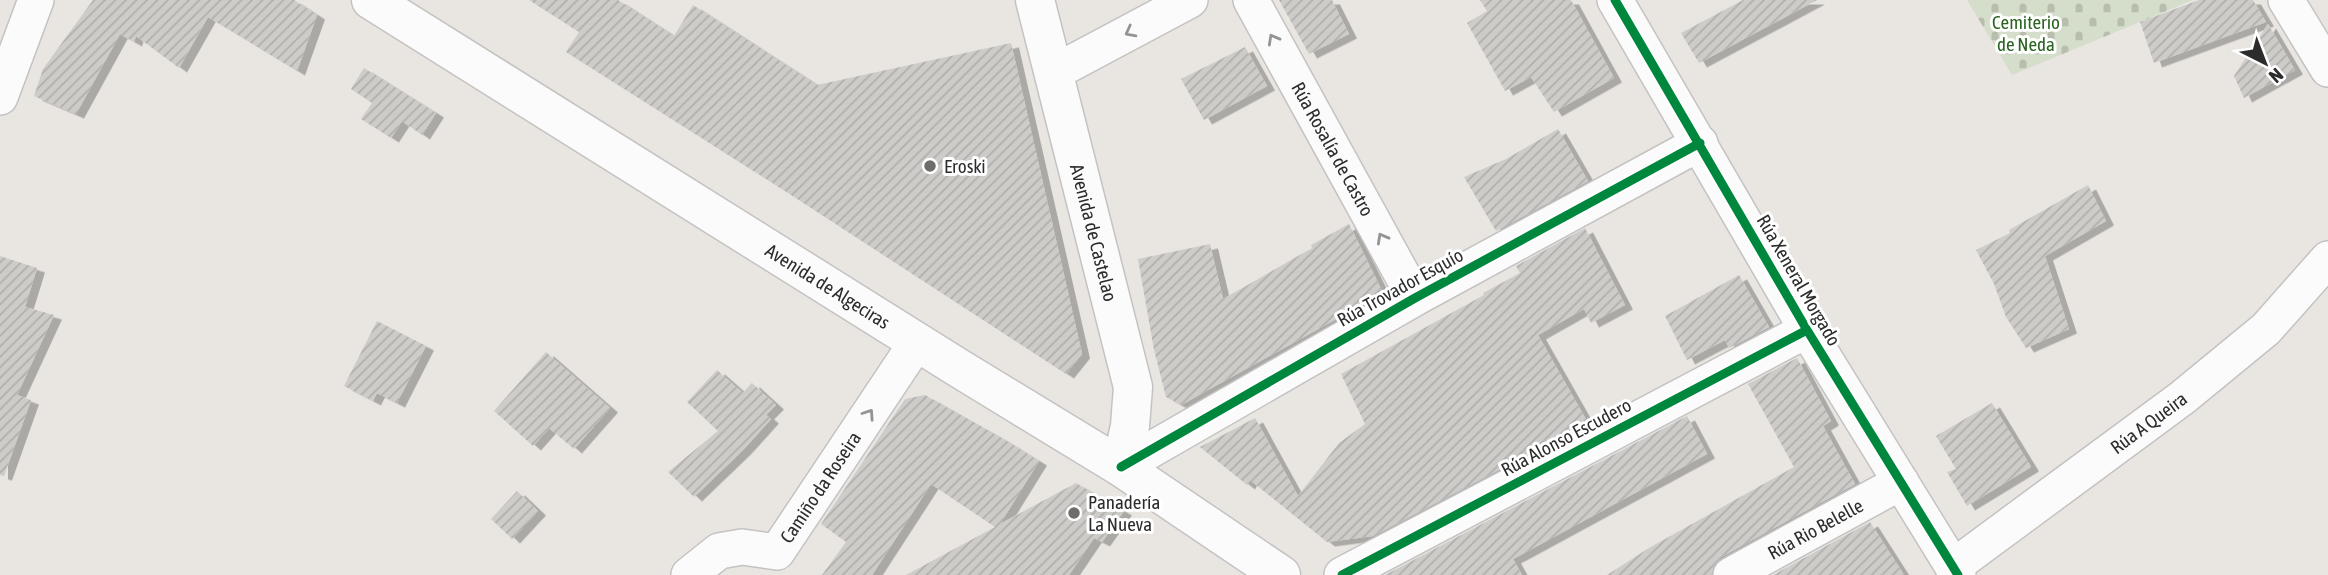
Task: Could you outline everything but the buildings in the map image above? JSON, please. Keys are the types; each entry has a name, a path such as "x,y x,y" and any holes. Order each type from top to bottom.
{"main road":[{"name":"Avenida de Algeciras","path":"371,0 1121,467 1281,575"},
{"name":"Avenida de Castelao","path":"1035,0 1133,387 1130,426 1121,467"}],"street":[{"path":"1053,73 1190,0"},
{"name":"Rúa Rosalía de Castro","path":"1251,0 1415,298"},
{"name":"Rúa Xeneral Morgado","path":"1615,0 1807,330 1956,571"},
{"path":"2286,0 2328,69"},
{"path":"0,97 23,5"},
{"name":"Rúa Trovador Esquío","path":"1121,467 1415,298 1700,143"},
{"name":"Rúa A Queira","path":"1956,571 2182,398 2266,329 2328,259"},
{"name":"Rúa Alonso Escudero","path":"1342,575 1807,330"},
{"name":"Camiño da Roseira","path":"689,575 719,551 743,547 777,552 917,342"},
{"name":"Rúa Rio Belelle","path":"1731,575 1901,482"}],"green space":[{"name":"Cemiterio de Neda","path":"1967,0 2193,0 2012,75"}],"cycle path":[{"path":"1615,0 1807,330 1958,575"},
{"path":"1121,467 1415,298 1700,143"},
{"path":"1342,575 1807,330"}],"place":[{"name":"Eroski","path":"930,166"},
{"name":"Panadería La Nueva","path":"1074,513"}]}
